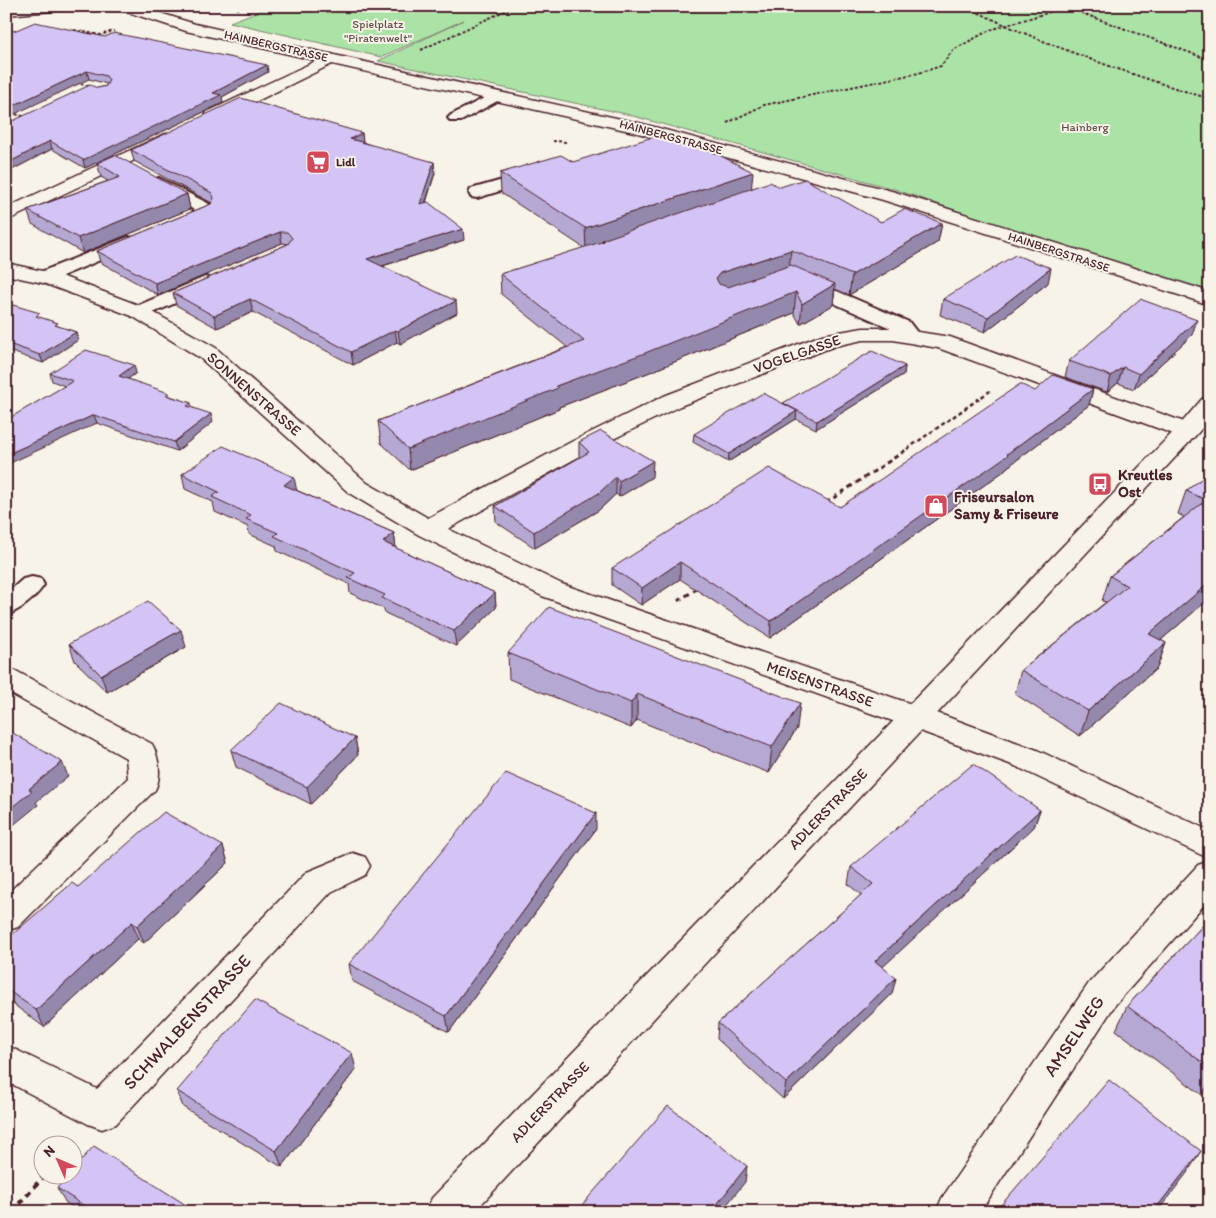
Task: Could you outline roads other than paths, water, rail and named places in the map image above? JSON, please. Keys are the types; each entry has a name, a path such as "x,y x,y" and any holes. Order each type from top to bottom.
{"street":[{"path":"6,11 64,6"},
{"name":"HAINBERGSTRASSE","path":"123,6 191,28 665,135 818,176 889,196 1210,299"},
{"path":"199,122 331,59"},
{"path":"6,215 181,131"},
{"name":"SONNENSTRASSE","path":"6,269 44,277 138,312 208,353 358,488 428,529"},
{"name":"VOGELGASSE","path":"428,529 581,446 672,401 830,340 863,334 909,335 942,342 1019,370 1202,415"},
{"name":"ADLERSTRASSE","path":"446,1212 1202,415"},
{"name":"MEISENSTRASSE","path":"428,529 552,590 915,717 1026,758 1210,846"},
{"path":"6,678 141,752 144,782 6,916"},
{"name":"SCHWALBENSTRASSE","path":"6,1062 102,1111 319,882 354,866"},
{"name":"AMSELWEG","path":"956,1212 1102,994 1210,875"}],"lane":[{"path":"456,118 496,96"},
{"path":"643,144 665,135"},
{"path":"120,161 207,210 189,217"},
{"path":"477,193 551,172"},
{"path":"794,185 818,176"},
{"path":"44,277 146,235"},
{"path":"138,312 223,275"},
{"path":"790,277 902,326 909,335"},
{"path":"6,608 32,585"}],"place":[{"name":"Lidl","path":"318,162"},
{"name":"Kreutles Ost","path":"1100,484"},
{"name":"Friseursalon Samy & Friseure","path":"936,506"}],"park label":[{"name":"Spielplatz \"Piratenwelt\"","path":"378,31"},
{"name":"Hainberg","path":"1085,127"}]}
